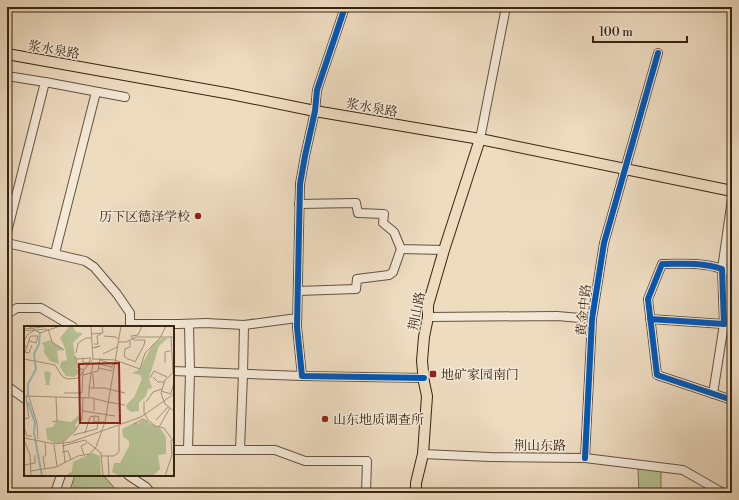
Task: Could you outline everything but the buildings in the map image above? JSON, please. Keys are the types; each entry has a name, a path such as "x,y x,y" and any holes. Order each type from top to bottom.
{"main road":[{"name":"浆水泉路","path":"7,54 231,94 315,111 480,139 732,191"},
{"name":"荆山路","path":"416,493 416,483 423,454 427,396 422,361 424,337 428,317 428,305 480,139"}],"street":[{"path":"302,376 297,327 300,184 315,111 317,90 345,7"},
{"path":"480,139 506,7"},
{"name":"黄金中路","path":"585,458 592,319 604,242 658,53"},
{"path":"7,76 125,98"},
{"path":"7,232 45,82"},
{"path":"55,253 96,92"},
{"path":"713,394 724,324 722,269 732,199"},
{"path":"298,291 356,290 357,279 389,275 393,272 401,249 394,232 383,223 384,214 358,213 356,203 299,204"},
{"path":"7,242 85,261 94,267 117,294 130,313 130,325 206,323 244,325 297,318"},
{"path":"401,249 444,250"},
{"path":"732,271 712,265 662,264 648,299 657,376 732,400"},
{"path":"7,314 17,308 41,308 71,326"},
{"path":"428,317 556,316 592,319"},
{"path":"650,320 724,324"},
{"path":"188,450 190,372 189,324"},
{"path":"240,449 244,325"},
{"path":"174,371 302,376 424,378"},
{"path":"7,386 24,398"},
{"path":"174,450 275,450 305,461 367,461 366,493"},
{"name":"荆山东路","path":"423,454 490,457 585,458 683,470 723,493"},
{"path":"55,493 61,476"},
{"path":"130,476 146,487 151,493"}],"green space":[{"path":"638,469 661,470 661,491 665,493 639,493"},
{"path":"75,476 104,476 119,493 69,493"}],"cycle path":[{"path":"345,7 317,90 315,111 300,184 297,327 302,376 424,378"},
{"path":"585,458 592,319 604,243 658,53"},
{"path":"650,319 724,324 722,269 700,264 662,264 648,299 657,375 732,400"}],"place":[{"name":"历下区德泽学校","path":"198,216"},
{"name":"地矿家园南门","path":"433,374"},
{"name":"山东地质调查所","path":"325,419"}]}
